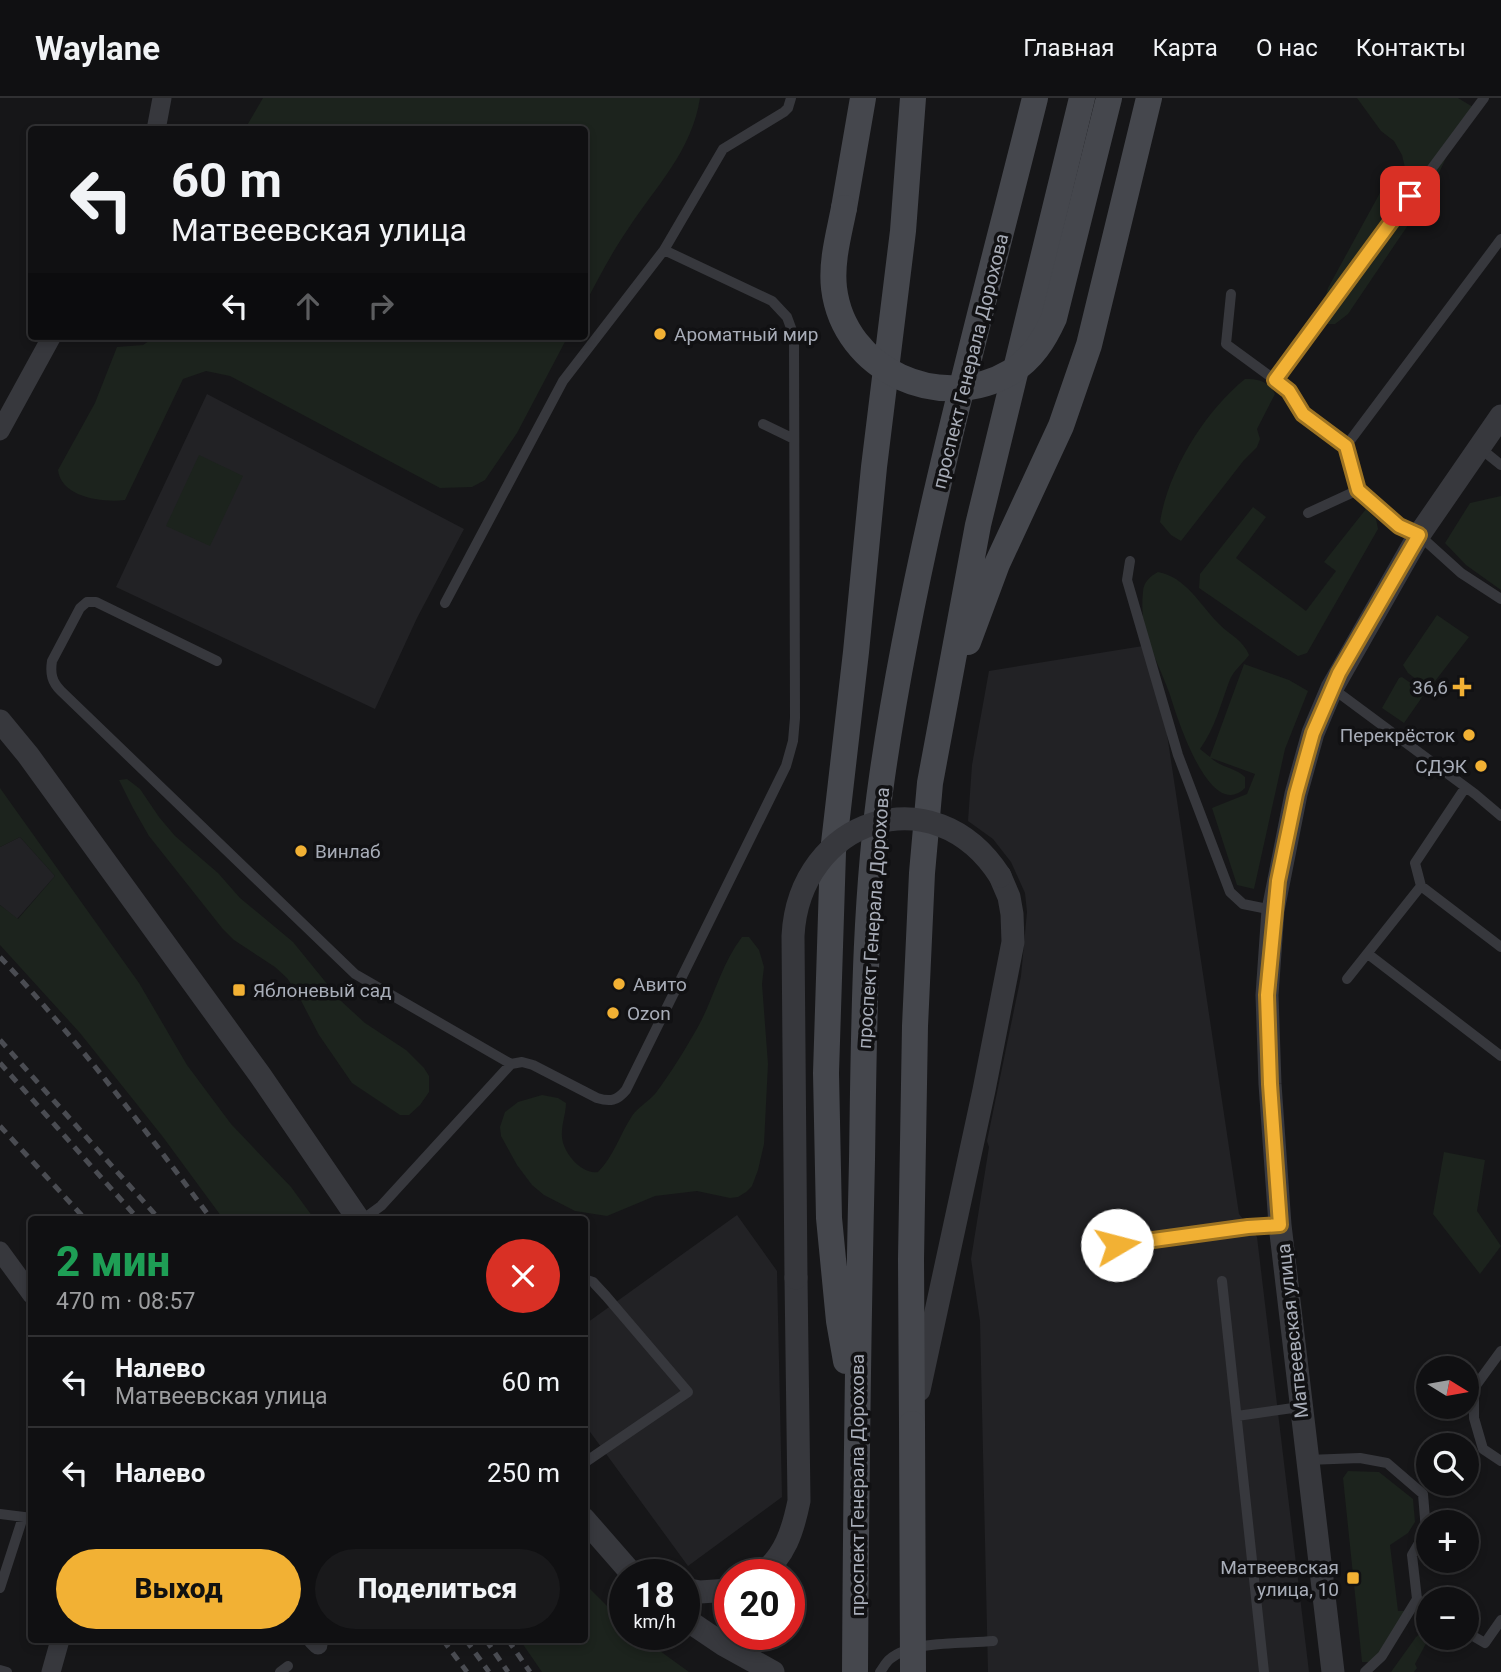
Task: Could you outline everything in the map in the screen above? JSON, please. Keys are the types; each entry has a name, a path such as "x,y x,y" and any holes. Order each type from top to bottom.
{"main road":[{"path":"863,98 834,262 834,289 846,324 862,349 893,375 940,389 998,379 1030,357 1043,341 1054,318 1109,98"},
{"path":"856,1425 839,1321 829,1218 826,1073 833,852 874,467 904,231 913,98"},
{"name":"проспект Генерала Дорохова","path":"855,1672 856,1425 864,1042 873,870 882,779 901,664 935,502 1035,98"},
{"path":"913,1672 911,1259 916,1012 923,860 930,783 978,525 1082,98"},
{"path":"941,716 997,564 1069,403 1088,345 1149,98"}],"street":[{"path":"157,126 162,98"},
{"path":"0,431 50,340"},
{"name":"Матвеевская улица","path":"1333,1672 1280,1225 1267,995 1273,910 1296,794 1313,733 1332,688 1419,535 1501,416"},
{"path":"0,721 28,755 260,1075 358,1216"},
{"path":"776,1559 787,1543 794,1526 799,1501 794,912 813,868 828,850 866,826 909,818 933,822 975,844 1000,876 1011,906 1013,942 912,1424"},
{"path":"0,1251 28,1289"},
{"path":"588,1524 618,1559"},
{"path":"606,1546 625,1559"},
{"path":"700,1629 773,1672"},
{"path":"51,1672 59,1643"}],"lane":[{"path":"445,604 563,381 664,250 723,149 784,112 791,98"},
{"path":"1275,380 1484,98"},
{"path":"1346,446 1501,239"},
{"path":"367,1216 381,1206 511,1064 522,1062 533,1065 607,1101 621,1097 786,766 793,741 795,718 794,344 791,325 772,301 664,250"},
{"path":"1231,295 1226,344 1289,391 1303,414 1346,446 1358,490 1399,526 1419,535 1461,573 1501,599"},
{"path":"764,424 793,438"},
{"path":"1479,447 1501,465"},
{"path":"1308,513 1358,490"},
{"path":"1130,561 1126,580 1178,755 1230,891 1243,904 1273,910"},
{"path":"217,661 96,603 87,602 80,608 52,661 51,671 55,685 61,691 355,974 511,1064"},
{"path":"1332,688 1501,816"},
{"path":"1465,788 1415,863 1421,886 1501,947"},
{"path":"1347,979 1421,886"},
{"path":"1367,954 1501,1056"},
{"path":"1117,1245 1280,1225"},
{"path":"588,1280 593,1282 688,1392 588,1460"},
{"path":"1222,1281 1264,1672"},
{"path":"1501,1350 1474,1388 1474,1418 1483,1448 1501,1461"},
{"path":"1237,1416 1300,1407"},
{"path":"1307,1460 1360,1458 1387,1463 1423,1494 1426,1531 1412,1555 1416,1591"},
{"path":"0,1514 27,1518 0,1588"},
{"path":"1365,1672 1382,1656 1416,1602"},
{"path":"1479,1640 1485,1643 1501,1620"},
{"path":"880,1672 890,1659 904,1651 936,1644 993,1641"},
{"path":"0,1670 7,1672"}],"shaded area":[{"path":"263,98 700,98 696,117 681,151 622,238 588,298 588,126 247,126"},
{"path":"1357,98 1458,98 1478,110 1453,143 1429,194 1348,314 1335,324 1326,324 1322,307 1328,288 1381,191 1397,186 1406,172 1402,155 1394,141 1381,131"},
{"path":"150,340 566,340 517,433 485,480 472,487 440,488 230,376 206,371 183,379 125,500 94,499 74,492 66,486 58,470 95,403 117,347 143,345"},
{"path":"1245,379 1263,382 1275,394 1257,429 1260,439 1257,447 1181,541 1171,535 1160,522 1171,483 1190,443 1216,408"},
{"path":"207,394 464,529 417,618 375,709 116,587"},
{"path":"199,455 243,476 210,546 166,526"},
{"path":"1501,496 1501,590 1466,565 1445,543 1470,503"},
{"path":"1253,507 1266,517 1236,558 1306,611 1336,571 1324,562 1366,509 1376,519 1378,529 1307,653 1298,656 1199,588 1200,574"},
{"path":"1158,572 1185,586 1219,624 1240,642 1249,655 1231,678 1213,725 1200,749 1210,757 1244,664 1289,680 1308,691 1285,749 1254,889 1237,885 1212,808 1247,794 1255,774 1211,758 1245,777 1245,788 1232,795 1219,791 1197,763 1149,642 1143,620 1144,586"},
{"path":"1437,615 1469,637 1429,689 1408,673 1403,665"},
{"path":"1143,646 1158,674 1239,1214 1257,1237 1309,1672 988,1672 980,1321 971,1259 989,1147 987,1141 1021,976 1027,912 1025,893 1011,862 993,839 968,821 972,765 989,671"},
{"path":"1402,677 1425,693 1404,723 1382,708"},
{"path":"127,779 140,789 175,836 218,873 240,898 293,942 341,1001 365,1023 406,1050 424,1068 429,1076 429,1092 409,1115 400,1115 352,1083 319,1035 287,978 234,940 222,928 149,836 119,780"},
{"path":"0,788 139,983 187,1065 231,1124 291,1187 312,1216 221,1216 163,1137 80,1033 0,945 0,905 18,919 55,876 20,837 0,847"},
{"path":"20,837 55,876 17,919 0,905 0,847"},
{"path":"742,937 749,937 759,950 764,967 762,984 768,1064 764,1144 752,1186 738,1197 730,1198 697,1191 655,1196 607,1216 575,1211 544,1195 532,1185 517,1165 501,1136 500,1127 505,1112 518,1102 542,1095 558,1098 566,1103 562,1133 566,1150 574,1162 586,1170 598,1172 632,1116 655,1094 684,1051"},
{"path":"1444,1152 1485,1160 1477,1211 1501,1246 1480,1274 1433,1214"},
{"path":"737,1215 777,1271 782,1497 698,1559 683,1559 588,1429 588,1322"},
{"path":"1348,1471 1379,1472 1413,1499 1415,1522 1408,1533 1390,1545 1398,1611 1410,1611 1372,1662 1362,1662 1343,1478"},
{"path":"588,1587 609,1608 609,1650 659,1650 689,1672 542,1672 522,1643 588,1643"},
{"path":"1416,1637 1416,1650 1423,1650 1415,1664 1417,1668 1414,1672 1391,1672"}],"railway":[{"path":"0,957 110,1085 209,1216"},
{"path":"0,1040 156,1216"},
{"path":"0,1063 135,1216"},
{"path":"0,1126 82,1216"},
{"path":"445,1643 467,1672"},
{"path":"468,1643 489,1672"},
{"path":"488,1643 508,1672"},
{"path":"510,1643 530,1672"}],"place":[{"name":"Ароматный мир","path":"660,334"},
{"name":"36,6","path":"1462,687"},
{"name":"Перекрёсток","path":"1469,735"},
{"name":"СДЭК","path":"1481,766"},
{"name":"Винлаб","path":"301,851"},
{"name":"Авито","path":"619,984"},
{"name":"Яблоневый сад","path":"239,990"},
{"name":"Ozon","path":"613,1013"},
{"name":"Матвеевская улица, 10","path":"1353,1578"}],"route":[{"path":"1117,1245 1280,1225 1267,995 1273,910 1278,881 1296,794 1313,733 1339,673 1419,535 1399,526 1358,490 1346,446 1303,414 1289,391 1275,380 1410,196"}]}
